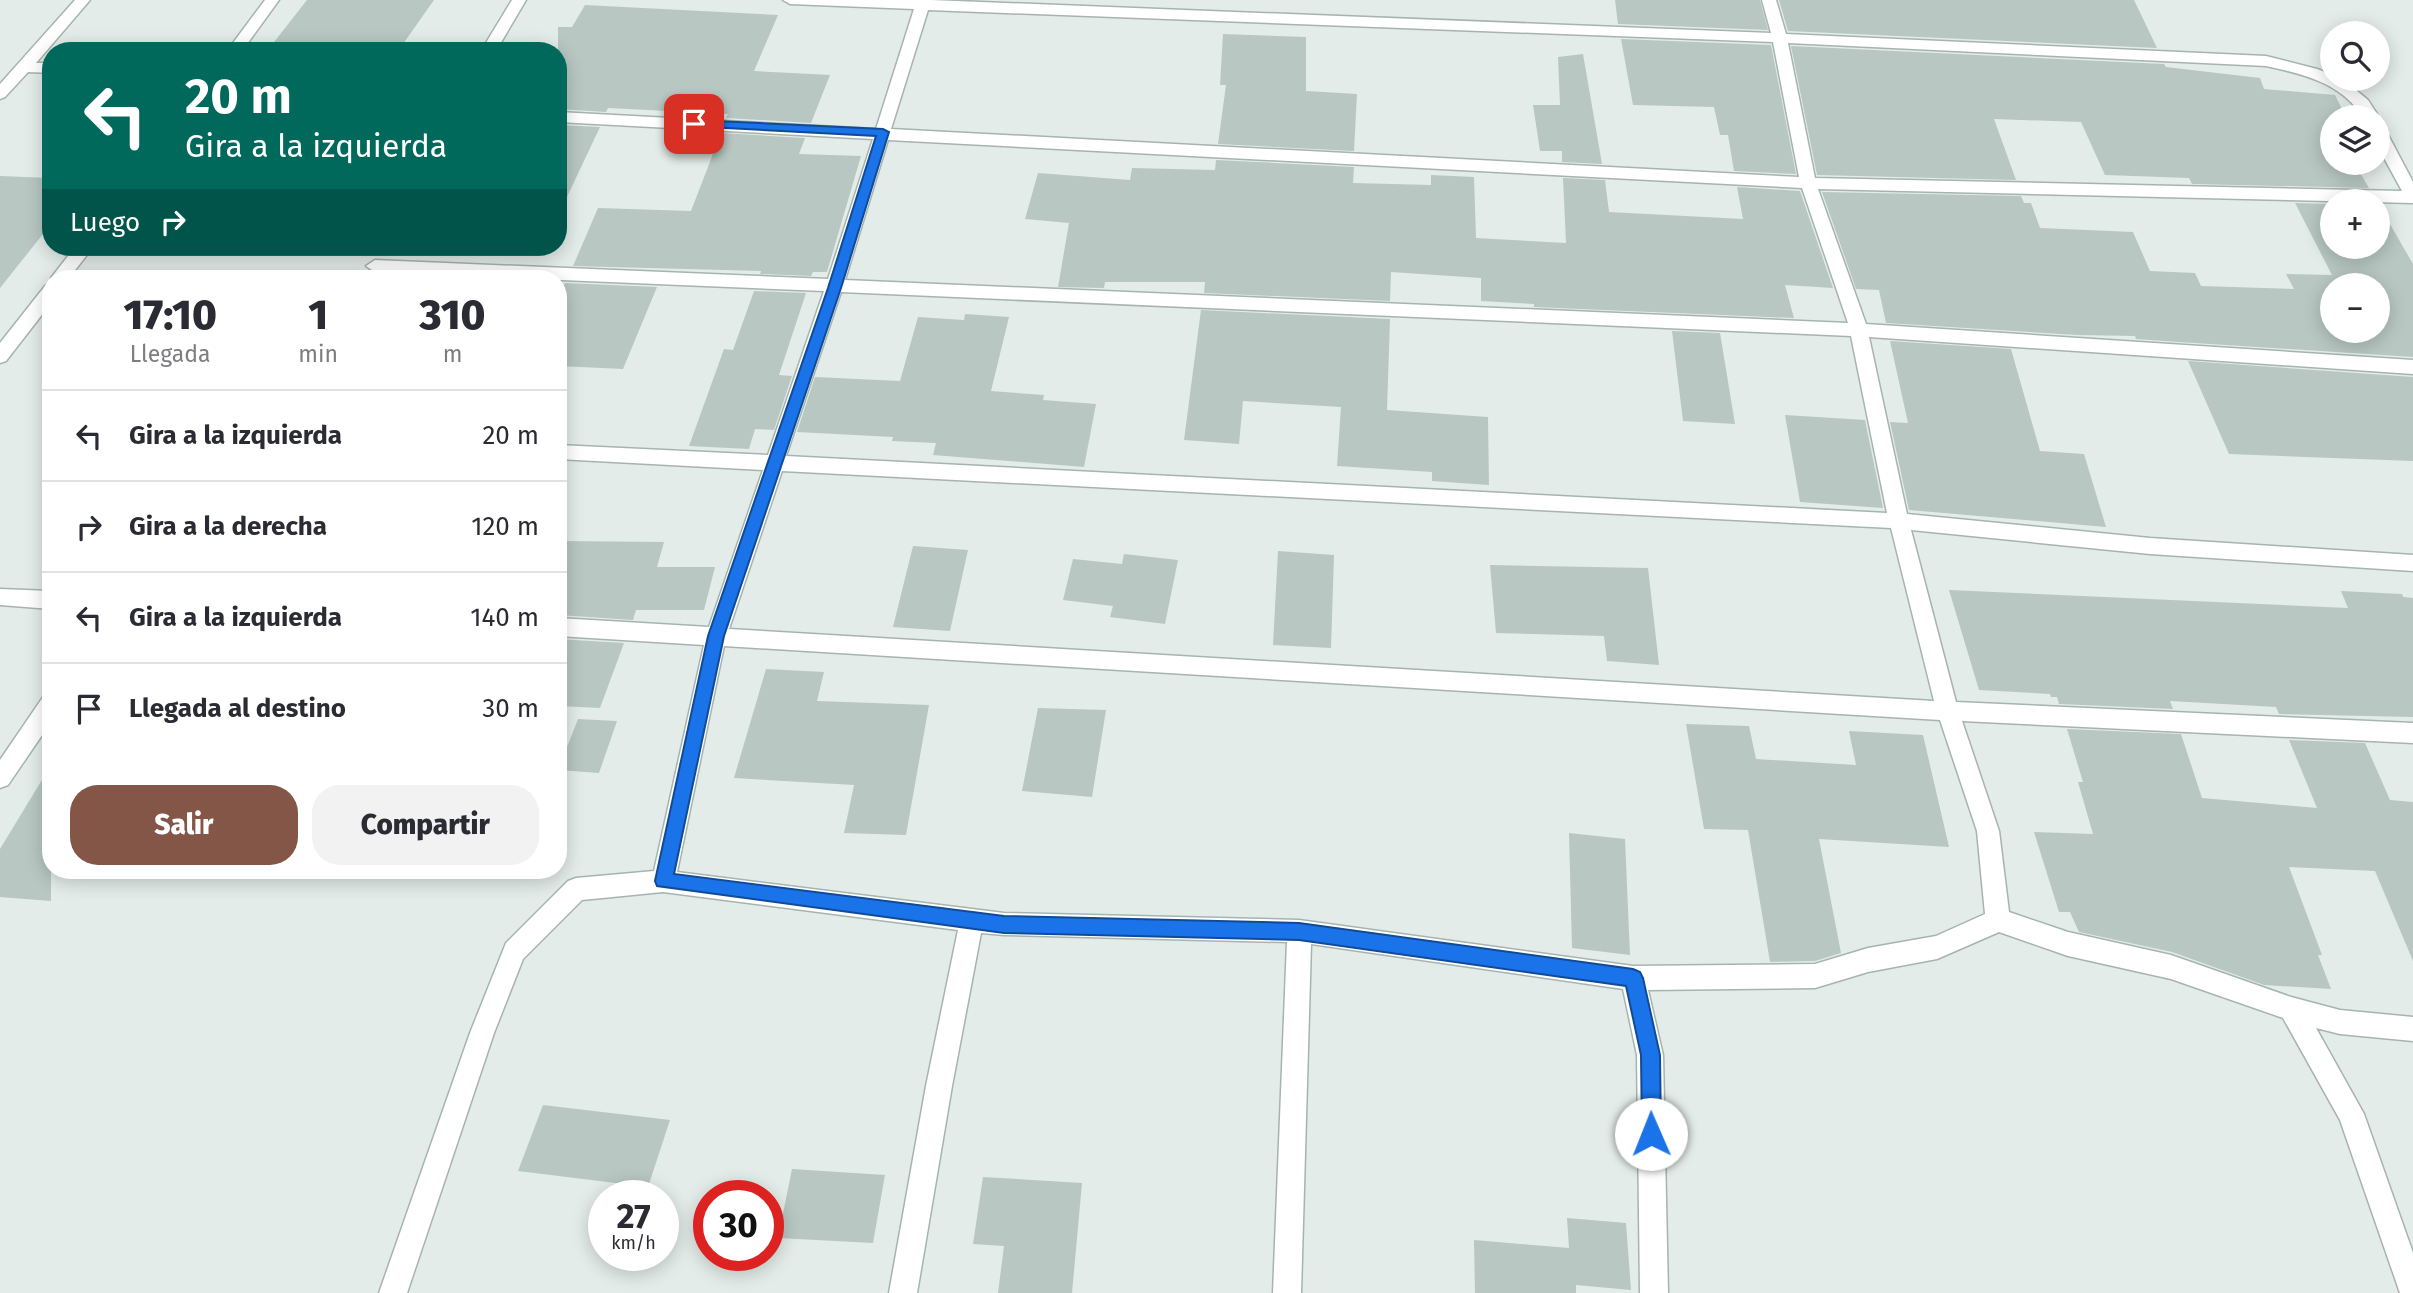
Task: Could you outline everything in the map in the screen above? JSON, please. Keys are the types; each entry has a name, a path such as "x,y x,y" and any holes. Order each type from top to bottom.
{"street":[{"path":"46,42 83,0"},
{"path":"241,42 272,0"},
{"path":"493,42 519,0"},
{"path":"790,0 923,3 1780,38 2266,61 2310,70 2343,85 2365,105"},
{"path":"1769,0 1780,38 1808,183 1859,330 1899,521 1936,674 1987,831 1998,920"},
{"path":"663,881 716,636 834,288 923,3"},
{"path":"0,94 42,47"},
{"path":"24,67 42,68"},
{"path":"567,117 883,132 1808,183 2413,197 2390,154"},
{"path":"66,270 77,256"},
{"path":"567,279 1859,330 2413,367"},
{"path":"0,356 42,302"},
{"path":"567,452 1899,521 2150,546 2413,563"},
{"path":"0,597 42,599"},
{"path":"567,628 1948,711 2413,733"},
{"path":"0,778 42,717"},
{"path":"393,1293 482,1033 514,951 576,889 663,881 1004,924 1299,931 1633,978 1815,976 1868,960 1937,947 1998,920 2068,944 2171,967 2291,1009 2340,1022 2413,1029"},
{"path":"903,1293 939,1086 972,920"},
{"path":"1287,1293 1299,931"},
{"path":"1633,978 1650,1055 1654,1293"},
{"path":"2291,1009 2351,1114 2413,1292"}],"building":[{"path":"307,0 434,0 404,42 274,42"},
{"path":"1615,0 1760,0 1768,30 1618,24"},
{"path":"1779,0 2134,0 2157,48 1788,31"},
{"path":"585,5 778,15 754,71 830,75 811,123 726,118 728,114 608,108 606,112 567,110 567,42 558,42 558,27 572,27"},
{"path":"1223,34 1306,37 1306,91 1357,94 1354,151 1218,144 1226,85 1220,85"},
{"path":"1621,39 1771,45 1796,174 1734,171 1728,135 1720,135 1714,107 1633,105"},
{"path":"1791,46 2164,64 2166,67 2260,78 2264,89 2335,95 2340,105 2320,105 2320,175 2361,175 2369,188 2192,184 2189,178 2105,175 2081,122 1994,119 2016,180 1817,175"},
{"path":"1583,54 1602,164 1562,162 1562,151 1540,151 1533,105 1560,105 1558,57"},
{"path":"567,125 600,127 567,197"},
{"path":"721,133 805,138 799,154 861,156 827,272 813,272 811,276 760,274 761,271 573,266 598,208 691,211"},
{"path":"1216,160 1354,167 1353,183 1431,185 1431,175 1474,177 1476,238 1566,243 1563,178 1605,180 1609,212 1743,219 1737,187 1800,191 1833,288 1785,285 1794,318 1534,307 1534,304 1481,301 1481,278 1391,272 1390,301 1204,293 1205,282 1105,282 1104,288 1058,287 1069,223 1025,219 1038,173 1130,180 1132,168 1215,170"},
{"path":"0,176 42,178 42,235 0,288"},
{"path":"1822,192 2021,196 2024,203 2031,203 2040,228 2133,232 2150,271 2195,273 2201,286 2294,289 2286,274 2320,275 2320,343 2390,343 2390,273 2331,273 2324,259 2390,259 2390,224 2413,264 2413,357 2136,339 2135,336 1886,323 1879,290 1856,289"},
{"path":"2295,203 2320,204 2320,252"},
{"path":"567,283 657,287 623,369 567,366"},
{"path":"754,291 806,293 779,375 792,376 774,430 755,429 749,449 689,446 724,349 733,350"},
{"path":"1201,310 1390,319 1387,410 1488,417 1489,485 1432,481 1432,472 1337,466 1341,407 1243,401 1239,444 1184,440"},
{"path":"965,314 1009,317 991,391 1044,395 1043,400 1096,404 1084,467 933,455 936,443 892,441 893,437 797,432 815,377 900,381 918,317 964,320"},
{"path":"1672,331 1720,333 1735,424 1683,421"},
{"path":"1890,341 2011,349 2040,451 2084,454 2106,527 1909,510 1890,422 1908,423"},
{"path":"2188,361 2413,377 2413,461 2229,454"},
{"path":"1785,415 1865,420 1883,508 1800,502"},
{"path":"567,541 664,542 657,567 715,567 704,610 636,610 633,620 567,616"},
{"path":"913,546 968,550 950,631 893,627"},
{"path":"1278,551 1334,555 1331,648 1273,645"},
{"path":"1124,554 1178,560 1165,624 1110,617 1113,606 1063,600 1073,559 1122,564"},
{"path":"1490,565 1648,568 1659,665 1607,661 1604,636 1496,633"},
{"path":"1949,590 2348,608 2341,591 2402,594 2403,597 2413,598 2413,717 2279,714 2276,707 2170,701 2173,709 2059,704 2057,697 2051,697 2050,694 1979,690"},
{"path":"567,640 624,643 600,708 567,706"},
{"path":"766,669 824,672 817,701 929,705 906,835 844,833 854,785 734,778"},
{"path":"1038,708 1106,710 1092,797 1022,791"},
{"path":"578,719 617,721 599,773 567,771 567,747"},
{"path":"1686,724 1749,726 1756,759 1856,765 1849,731 1923,735 1949,847 1819,839 1841,953 1815,961 1770,962 1748,830 1704,829"},
{"path":"2067,729 2181,734 2202,798 2317,808 2289,740 2365,743 2390,800 2413,802 2413,961 2375,871 2289,867 2322,955 2318,955 2331,989 2264,985 2172,952 2079,932 2070,912 2059,912 2034,832 2093,834 2078,782 2083,782"},
{"path":"42,780 42,879 51,879 51,901 0,897 0,849"},
{"path":"1569,833 1625,839 1630,955 1572,948"},
{"path":"543,1105 670,1120 650,1180 591,1180 518,1171"},
{"path":"792,1169 885,1175 873,1243 784,1238 784,1208"},
{"path":"983,1177 1082,1183 1072,1293 998,1293 1004,1246 973,1244"},
{"path":"1567,1218 1626,1223 1631,1290 1576,1285 1576,1293 1475,1293 1474,1240 1569,1248"}],"route":[{"path":"694,124 883,132 834,288 716,636 663,881 1004,924 1299,931 1633,978 1650,1055 1651,1134"}]}
